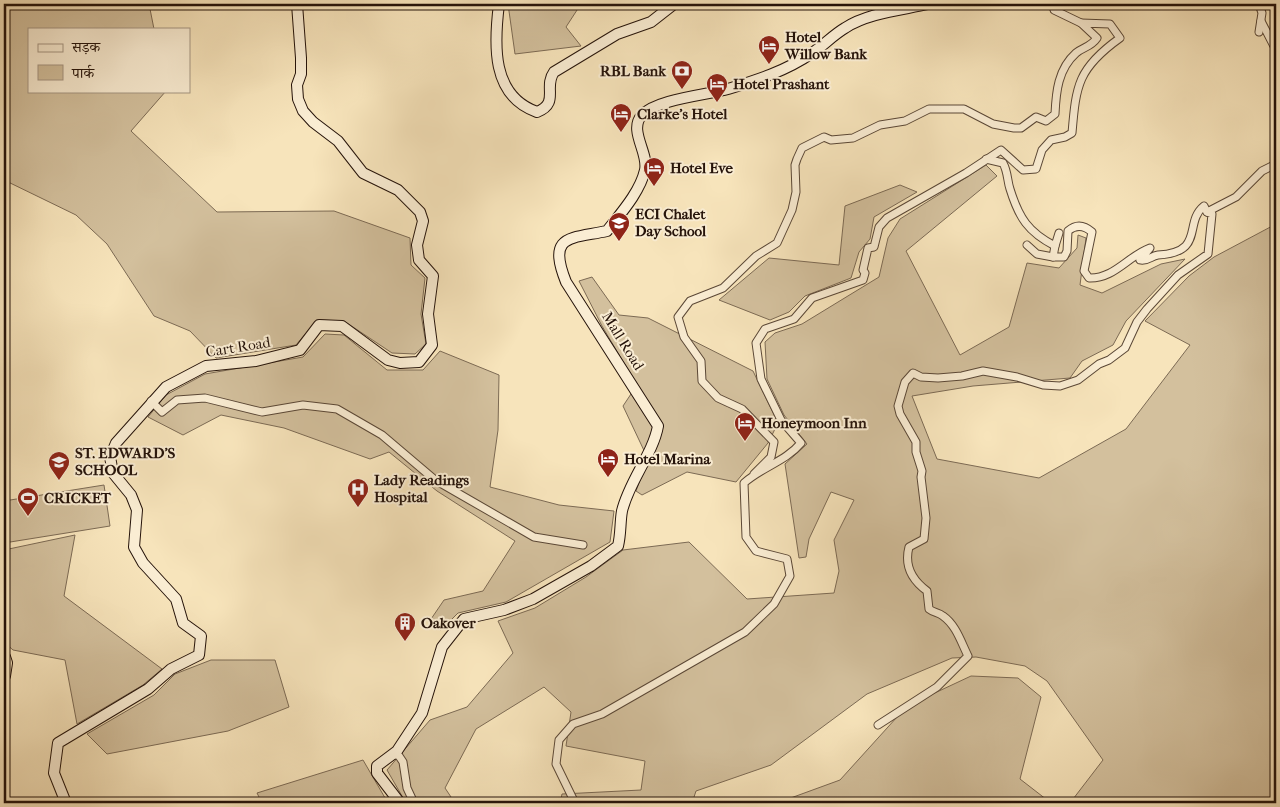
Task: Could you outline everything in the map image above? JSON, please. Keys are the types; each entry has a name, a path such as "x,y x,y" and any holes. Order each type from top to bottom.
{"highway":[{"path":"4,657 6,663 4,676"}],"main road":[{"name":"Cart Road","path":"66,803 54,773 58,744 148,689 171,669 199,655 201,636 183,623 176,598 143,563 134,546 137,510 131,495 113,474 110,457 116,443 133,426 151,401 166,387 206,366 256,361 300,350 319,325 342,326 388,360 400,363 420,362 432,345 428,314 433,276 419,260 417,245 423,221 420,212 398,190 363,173 338,141 312,122 303,111 298,99 297,85 301,74 301,58 297,4"},
{"path":"499,4 495,45 498,70 515,100 538,112 545,109 550,103 550,78 554,72 617,34 652,22 674,4"},
{"name":"Mall Road","path":"400,803 377,773 378,766 408,736 422,713 442,647 464,620 504,610 533,599 591,566 618,546 622,511 639,467 656,436 658,426 566,282 559,263 558,252 562,245 573,235 607,230 625,208 642,180 646,168 636,126 640,116 649,110 681,98 718,92 771,76 811,54 845,27 863,20 928,4"}],"street":[{"path":"575,803 556,764 559,740 573,724 602,714 745,632 774,604 790,576 787,559 756,551 746,537 744,482 771,457 774,442 742,409 718,398 702,381 701,361 680,326 678,317 683,309 698,297 723,288 756,256 777,243 792,210 796,192 795,165 802,148 824,137 831,140 860,136 880,125 905,120 929,109 964,109 993,124 1014,128 1021,128 1036,117 1046,121 1055,114 1055,98 1060,76 1074,55 1093,44 1097,38 1082,23 1054,10 1053,4"},
{"path":"1259,4 1262,13 1259,32"},
{"path":"1261,21 1276,50"},
{"path":"754,474 793,452 801,443 781,420 761,380 756,343 766,329 794,319 812,298 863,280 865,273 862,270 868,248 874,247 879,227 887,218 966,173 1001,150 1023,170 1036,169 1042,150 1050,140 1065,137 1072,133 1077,92 1082,74 1097,56 1120,38 1110,24 1082,23"},
{"path":"986,159 1003,163 1008,172 1009,188 1026,224 1032,233 1055,246"},
{"path":"1207,212 1236,197 1262,170 1276,164"},
{"path":"878,725 937,687 968,656 955,628 941,614 934,613 929,609 927,591 918,585 908,568 909,548 924,539 926,518 922,471 917,457 916,442 900,414 898,406 905,382 913,373 922,378 938,378 962,376 983,371 1016,377 1043,385 1060,386 1078,380 1125,348 1137,322 1147,309 1178,275 1208,254 1212,214 1207,212 1204,206 1199,210 1190,240 1184,248 1176,253 1151,256 1143,261 1140,260 1150,248 1129,259 1119,269 1094,278 1089,278 1084,271 1092,232 1084,226 1072,228 1068,231 1067,251 1064,256 1053,257 1037,254 1026,245"},
{"path":"1053,257 1059,233"},
{"path":"151,401 162,412 177,400 204,398 262,412 302,405 337,409 382,435 435,480 534,537 583,546"},
{"path":"392,754 400,756 403,762 407,788 414,803"}],"green space":[{"path":"4,4 149,4 154,28 28,28 28,92 165,92 131,131 217,212 334,211 410,238 411,265 425,278 421,314 426,344 415,354 392,353 344,321 317,320 296,345 216,358 190,331 154,316 107,244 76,215 4,180"},
{"path":"508,4 585,4 579,7 566,27 581,46 515,54"},
{"path":"986,165 997,176 906,251 960,355 1009,327 1027,263 1059,268 1077,248 1078,235 1086,238 1080,285 1102,293 1161,264 1185,259 1126,321 1113,345 1082,361 1070,378 973,386 912,396 937,459 1039,478 1126,429 1190,345 1145,321 1189,276 1214,257 1276,224 1276,803 1070,803 1103,760 1047,681 1025,666 976,657 952,658 867,694 771,765 696,791 692,803 560,803 562,794 641,790 645,761 566,746 571,712 544,687 476,729 445,788 455,803 406,803 387,770 430,720 467,707 513,653 498,621 535,608 586,577 623,550 689,542 747,599 834,593 839,571 834,540 854,500 831,492 809,539 806,557 799,558 785,464 807,444 784,415 767,379 765,342 775,333 802,324 879,277 888,238 900,219"},
{"path":"900,185 917,192 874,217 870,239 859,252 851,278 805,296 789,312 770,320 719,300 769,258 839,265 845,206"},
{"path":"592,277 619,315 648,318 753,371 778,423 768,443 736,482 687,472 642,495 636,491 648,459 623,406 637,385 602,326 579,281"},
{"path":"325,334 344,335 387,370 423,370 440,351 499,375 498,430 490,487 559,505 614,511 610,542 506,602 458,613 441,630 429,622 444,600 483,591 515,541 437,491 389,452 370,459 284,428 221,415 183,435 148,417 166,395 205,374 303,357"},
{"path":"104,485 110,526 4,543 4,501"},
{"path":"75,535 64,596 162,669 143,685 77,724 65,660 13,650 4,642 4,550"},
{"path":"211,660 275,660 289,707 228,731 107,754 87,734 154,695 175,674"},
{"path":"971,676 1018,678 1041,697 1020,779 1051,803 777,803 840,780 907,706"},
{"path":"363,760 388,803 262,803 257,793"}],"place":[{"name":"Hotel Willow Bank","path":"769,65"},
{"name":"RBL Bank","path":"682,90"},
{"name":"Hotel Prashant","path":"717,103"},
{"name":"Clarke's Hotel","path":"621,133"},
{"name":"Hotel Eve","path":"654,187"},
{"name":"ECI Chalet Day School","path":"619,242"},
{"name":"Honeymoon Inn","path":"745,442"},
{"name":"Hotel Marina","path":"608,478"},
{"name":"ST. EDWARD'S SCHOOL","path":"59,481"},
{"name":"Lady Readings Hospital","path":"358,508"},
{"name":"CRICKET","path":"28,517"},
{"name":"Oakover","path":"405,642"}]}
